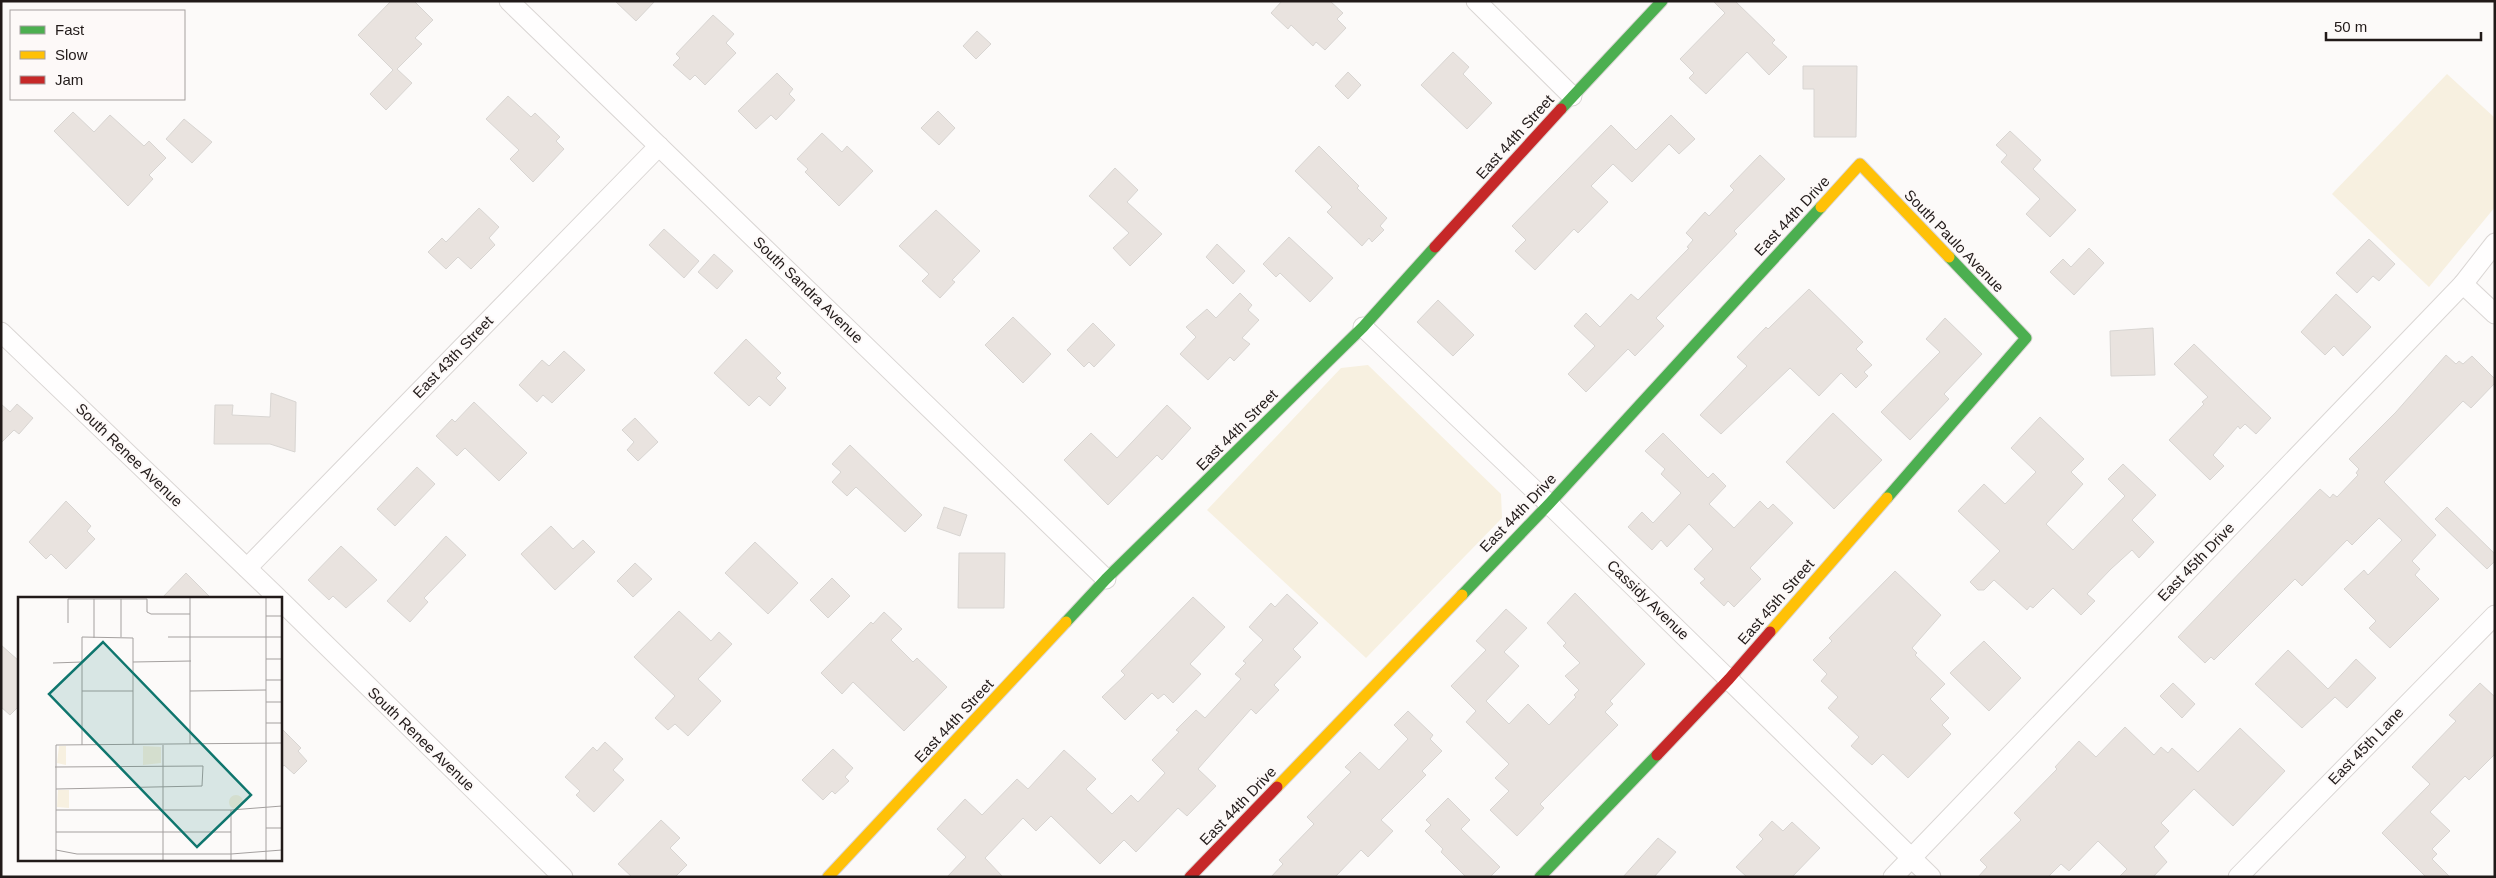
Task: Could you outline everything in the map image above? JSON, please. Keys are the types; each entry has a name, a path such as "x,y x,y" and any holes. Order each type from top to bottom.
{"street":[{"name":"South Sandra Avenue","path":"509,1 1106,579"},
{"path":"1476,1 1572,96"},
{"name":"East 44th Street","path":"828,877 1106,579 1363,327 1572,96 1662,1"},
{"name":"East 43th Street","path":"247,568 660,146"},
{"name":"South Paulo Avenue","path":"1860,164 2026,338"},
{"name":"East 44th Drive","path":"1190,877 1549,504 1860,164"},
{"name":"East 45th Drive","path":"1893,877 2464,284 2495,243"},
{"path":"2464,284 2495,314"},
{"name":"Cassidy Avenue","path":"1363,327 1549,504 1931,877"},
{"name":"South Renee Avenue","path":"1,332 277,597"},
{"name":"East 45th Street","path":"1540,877 1729,679 2026,338"},
{"name":"South Renee Avenue","path":"281,601 562,877"},
{"name":"East 45th Lane","path":"2238,877 2495,615"}],"shaded area":[{"path":"2447,74 2495,118 2495,207 2429,287 2332,194"},
{"path":"1368,365 1501,494 1502,518 1366,658 1207,510 1341,368"}],"building":[{"path":"391,1 414,1 433,20 415,38 422,44 397,69 412,83 386,110 370,94 393,70 358,35"},
{"path":"615,1 655,1 636,21"},
{"path":"1282,1 1330,1 1343,13 1337,19 1346,28 1325,50 1316,42 1313,46 1291,25 1288,29 1271,13"},
{"path":"1713,1 1735,1 1775,40 1772,43 1787,57 1769,75 1747,52 1706,94 1689,78 1694,73 1680,59 1725,13"},
{"path":"713,15 734,34 726,43 736,53 705,85 695,75 690,80 673,65 680,58 676,54"},
{"path":"977,31 991,44 976,59 963,46"},
{"path":"1453,52 1469,67 1463,74 1492,103 1467,129 1421,85"},
{"path":"1803,66 1857,66 1856,137 1814,137 1814,89 1803,89"},
{"path":"1348,72 1361,85 1348,99 1335,86"},
{"path":"777,73 793,89 789,94 795,100 776,120 771,115 756,129 738,111"},
{"path":"508,96 531,117 535,113 560,137 556,141 564,149 533,182 510,159 519,150 486,119"},
{"path":"938,111 955,128 939,145 921,128"},
{"path":"73,112 94,132 110,115 144,146 149,141 166,158 149,175 153,179 128,206 54,131"},
{"path":"1671,115 1695,139 1679,154 1669,144 1632,182 1613,164 1591,186 1608,202 1578,233 1574,229 1535,270 1515,251 1526,240 1512,226 1611,125 1636,150"},
{"path":"184,119 212,142 192,163 166,139"},
{"path":"2010,131 2041,160 2033,169 2076,210 2050,237 2026,214 2040,199 2001,162 2007,155 1996,145"},
{"path":"822,133 842,152 847,146 873,171 839,206 805,172 808,169 797,159"},
{"path":"1319,146 1359,186 1357,188 1387,218 1380,226 1384,230 1372,242 1369,238 1362,246 1327,212 1332,207 1295,171"},
{"path":"1760,155 1785,179 1734,231 1737,234 1656,318 1664,326 1635,356 1628,349 1586,392 1568,374 1595,346 1574,326 1586,313 1600,327 1631,294 1638,300 1689,248 1687,247 1693,240 1686,233 1705,212 1709,216 1734,190 1730,186"},
{"path":"1115,168 1138,190 1127,202 1162,234 1130,266 1113,248 1129,233 1089,196"},
{"path":"479,208 499,227 489,238 495,245 471,269 458,257 446,269 428,252 442,238 446,242"},
{"path":"936,210 980,251 952,280 955,282 940,298 922,281 929,274 899,246"},
{"path":"664,229 699,261 684,278 649,245"},
{"path":"1289,237 1333,278 1310,302 1280,273 1276,277 1263,264"},
{"path":"2369,239 2395,264 2379,281 2373,276 2357,293 2336,273"},
{"path":"1217,244 1245,271 1233,284 1206,257"},
{"path":"2089,248 2104,263 2074,295 2050,272 2063,259 2071,267"},
{"path":"714,254 733,271 717,289 698,272"},
{"path":"1809,289 1863,342 1856,349 1872,365 1864,372 1868,376 1856,388 1841,373 1819,396 1790,368 1721,434 1700,415 1747,366 1737,357 1766,327 1768,329"},
{"path":"1240,293 1252,305 1248,310 1259,320 1242,338 1250,344 1234,361 1230,357 1208,380 1180,354 1196,337 1186,327 1207,309 1216,318"},
{"path":"2336,294 2371,327 2343,356 2334,346 2325,355 2301,332"},
{"path":"1438,300 1474,335 1453,356 1417,322"},
{"path":"1013,317 1051,354 1023,383 985,345"},
{"path":"1945,318 1982,354 1944,394 1949,399 1910,440 1881,412 1940,352 1926,339"},
{"path":"1093,323 1115,345 1094,367 1089,362 1084,367 1067,350"},
{"path":"2153,328 2155,375 2111,376 2110,331"},
{"path":"746,339 781,373 776,378 786,388 770,406 759,396 749,406 714,373"},
{"path":"2194,344 2271,418 2256,434 2245,424 2240,429 2238,426 2213,455 2224,466 2210,480 2169,440 2204,404 2202,402 2208,397 2174,364"},
{"path":"564,351 585,370 552,403 543,395 537,402 519,385 542,360 549,366"},
{"path":"2446,355 2456,364 2459,361 2463,364 2472,356 2495,379 2495,383 2471,408 2463,401 2384,482 2436,535 2412,561 2420,569 2415,575 2439,599 2390,648 2369,628 2376,621 2344,589 2364,570 2368,575 2402,540 2379,518 2352,545 2347,540 2302,586 2295,579 2214,660 2211,657 2205,663 2178,637 2320,489 2330,498 2333,494 2337,497 2358,475 2356,473 2359,469 2349,459 2396,412"},
{"path":"271,393 296,402 295,452 270,444 214,444 215,405 233,405 232,415 270,417"},
{"path":"474,402 527,453 499,481 465,448 457,456 436,436 452,419 455,422"},
{"path":"1,404 10,412 17,404 33,418 19,434 14,430 1,443"},
{"path":"1167,405 1191,428 1162,460 1157,455 1108,505 1064,460 1091,433 1117,458"},
{"path":"1833,413 1882,460 1834,509 1786,462"},
{"path":"2040,417 2084,459 2071,472 2083,484 2046,524 2073,550 2125,496 2108,479 2123,464 2156,495 2132,520 2154,542 2139,558 2132,550 2111,569 2087,594 2095,601 2081,615 2053,588 2033,608 2030,606 2027,610 1994,580 1984,590 1978,590 1970,582 2000,551 1958,511 1984,484 2005,504 2036,472 2011,448"},
{"path":"635,418 658,442 638,461 627,450 634,442 622,430"},
{"path":"1663,433 1708,478 1713,473 1726,486 1709,504 1734,528 1760,501 1768,509 1773,504 1793,523 1750,568 1761,579 1734,607 1728,601 1724,606 1700,583 1705,579 1694,569 1713,549 1689,524 1667,547 1661,540 1652,550 1628,527 1642,512 1653,523 1681,493 1661,474 1665,469 1645,451"},
{"path":"850,445 922,515 905,532 856,487 847,496 832,482 841,472 832,464"},
{"path":"417,467 435,484 395,526 377,509"},
{"path":"66,501 91,526 87,531 95,539 66,569 51,554 46,559 29,542"},
{"path":"944,507 967,515 960,536 937,528"},
{"path":"2447,507 2495,554 2495,561 2487,569 2435,519"},
{"path":"551,526 573,549 583,540 595,552 555,590 521,554"},
{"path":"446,536 466,555 424,598 428,602 410,622 387,601"},
{"path":"755,542 798,583 768,614 725,573"},
{"path":"341,546 377,580 346,608 333,596 329,600 308,580"},
{"path":"959,553 1005,553 1004,608 958,608"},
{"path":"635,563 652,579 633,597 617,581"},
{"path":"1895,571 1941,615 1912,648 1917,653 1915,655 1945,684 1930,699 1949,718 1942,725 1951,734 1908,778 1883,754 1872,765 1851,746 1859,737 1828,708 1838,697 1821,681 1827,674 1813,660 1832,641 1829,638"},
{"path":"186,573 210,597 163,597"},
{"path":"832,578 850,596 828,618 810,600"},
{"path":"1575,593 1645,664 1610,701 1613,704 1605,712 1618,725 1540,804 1544,808 1517,836 1490,810 1509,791 1495,778 1509,764 1466,722 1476,711 1451,686 1486,650 1476,641 1506,609 1527,628 1504,652 1519,666 1486,701 1509,724 1528,704 1549,725 1576,697 1574,695 1579,690 1565,676 1580,663 1563,646 1566,643 1547,623"},
{"path":"1287,594 1318,623 1293,649 1301,657 1274,685 1279,690 1256,714 1251,709 1198,769 1216,786 1187,816 1178,808 1136,852 1124,840 1100,864 1051,816 1036,831 1023,818 985,858 1003,877 947,877 966,857 937,829 965,799 982,815 1017,779 1028,789 1064,750 1096,779 1086,789 1112,814 1131,795 1138,802 1165,773 1152,760 1179,732 1176,730 1196,710 1205,718 1241,679 1235,674 1246,663 1243,661 1263,640 1249,627 1271,603 1275,607"},
{"path":"1193,597 1225,627 1190,664 1201,674 1173,703 1164,694 1158,699 1152,693 1125,720 1102,697 1125,675 1121,671"},
{"path":"679,611 711,641 719,632 732,644 698,679 721,701 688,736 675,724 668,730 655,718 675,696 634,657"},
{"path":"884,612 902,629 891,640 913,662 917,658 947,687 904,731 853,682 842,694 821,673 871,622 873,624"},
{"path":"1984,641 2021,678 1989,711 1950,673"},
{"path":"1,645 18,660 18,707 10,715 1,707"},
{"path":"2288,650 2328,689 2356,659 2376,678 2347,708 2335,697 2302,728 2255,684"},
{"path":"2173,683 2195,704 2182,718 2160,696"},
{"path":"2480,683 2495,697 2495,754 2469,780 2465,776 2430,812 2450,831 2432,849 2437,854 2432,859 2450,877 2426,877 2382,833 2430,784 2412,767 2456,721 2449,715"},
{"path":"1408,711 1433,735 1430,739 1442,751 1422,771 1426,775 1381,820 1393,831 1368,857 1361,850 1335,877 1271,877 1283,864 1279,860 1314,824 1307,817 1351,772 1345,767 1360,752 1379,770 1408,739 1394,725"},
{"path":"2125,727 2154,755 2161,747 2168,753 2172,748 2198,772 2240,728 2285,771 2233,826 2194,789 2161,823 2169,831 2154,847 2167,862 2153,877 2119,877 2127,869 2098,841 2069,871 2061,864 2048,877 1978,877 1987,867 1980,860 2021,820 2014,813 2057,769 2055,767 2079,741 2096,757"},
{"path":"281,728 301,748 298,751 307,761 294,774 284,765 281,769"},
{"path":"605,742 623,759 613,770 624,780 594,812 576,795 580,791 565,777 593,747 597,751"},
{"path":"833,749 853,768 845,777 849,781 835,794 832,791 823,800 802,780"},
{"path":"1448,798 1470,820 1461,829 1500,867 1490,877 1466,877 1441,852 1443,849 1425,831 1431,825 1426,820"},
{"path":"661,820 680,838 670,848 687,865 675,877 632,877 618,864"},
{"path":"1772,821 1783,831 1792,822 1820,848 1792,877 1747,877 1736,867 1763,839 1759,835"},
{"path":"1658,838 1676,852 1654,877 1623,877"}],"traffic: fast":[{"path":"1561,109 1662,1"},
{"path":"1462,595 1549,504 1821,207"},
{"path":"1066,622 1106,579 1363,327 1435,247"},
{"path":"1887,498 2026,338 1949,257"},
{"path":"1540,877 1657,755"}],"traffic: slow":[{"path":"1821,207 1860,164 1949,257"},
{"path":"1770,632 1887,498"},
{"path":"1277,787 1462,595"},
{"path":"828,877 1066,622"}],"traffic: jam":[{"path":"1435,247 1561,109"},
{"path":"1657,755 1729,679 1770,632"},
{"path":"1190,877 1277,787"}]}
